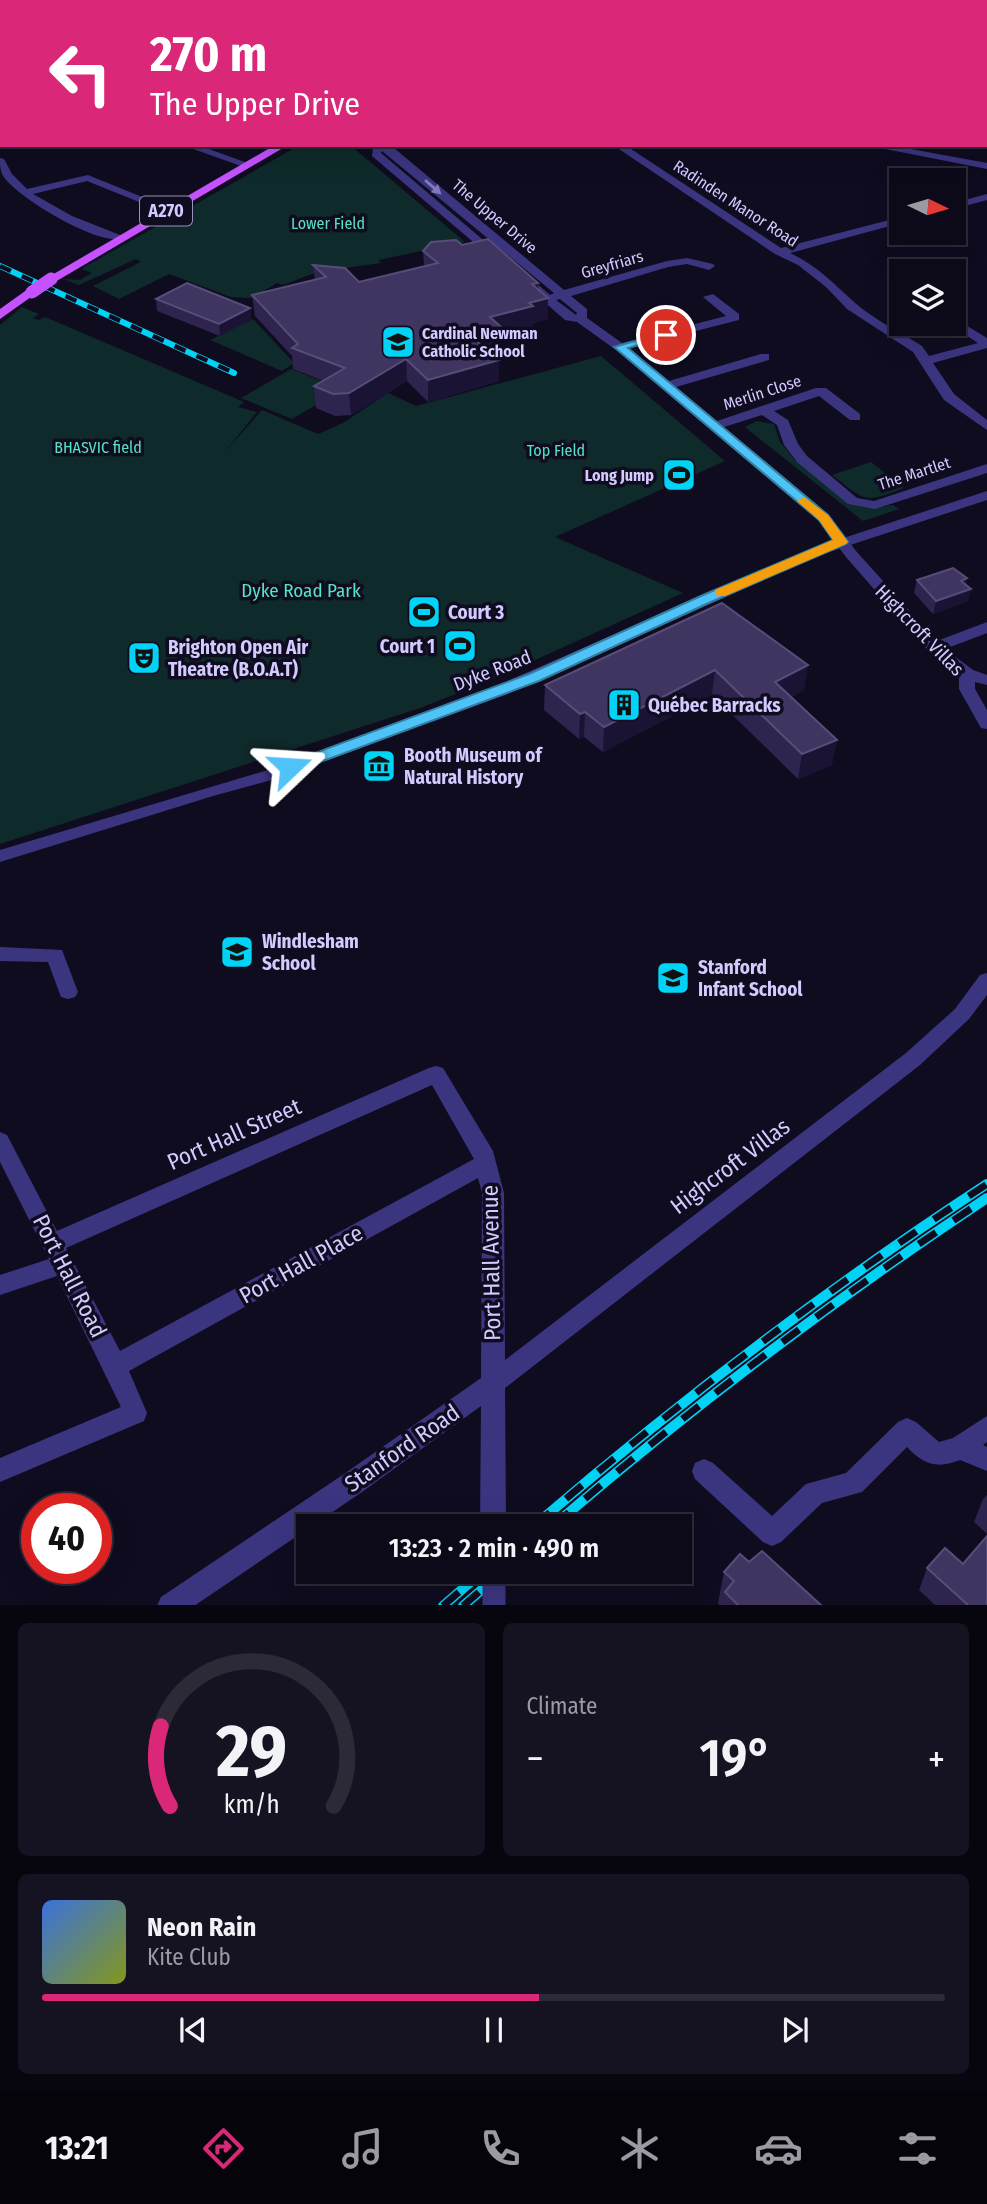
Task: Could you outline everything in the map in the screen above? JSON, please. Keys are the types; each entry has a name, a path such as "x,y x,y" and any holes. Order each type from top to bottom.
{"main road":[{"name":"A270","path":"0,316 51,278 279,147"}],"street":[{"path":"193,147 247,165"},
{"name":"The Upper Drive","path":"502,261 376,154 376,147 390,150 583,312 581,319"},
{"name":"Radinden Manor Road","path":"621,147 779,252 802,263 830,284 851,306 918,349 927,361"},
{"path":"881,147 987,166"},
{"path":"0,161 10,179 66,218 119,237"},
{"path":"26,192 88,178 168,210"},
{"path":"966,203 987,197"},
{"path":"779,252 889,223"},
{"name":"Greyfriars","path":"547,299 687,256 709,266"},
{"name":"The Upper Drive","path":"519,275 569,317 581,319 620,347 823,517 841,542"},
{"path":"620,347 735,317 709,297"},
{"path":"966,330 987,344"},
{"path":"987,344 927,361 948,397 987,426"},
{"path":"666,386 765,357"},
{"name":"Merlin Close","path":"713,426 766,412 776,405 821,391 855,417"},
{"name":"The Martlet","path":"766,412 783,423 791,445 802,459 853,501 861,504 881,503 987,468"},
{"name":"Dyke Road","path":"0,856 209,791 273,774 510,687 841,542 987,495"},
{"name":"Highcroft Villas","path":"841,542 934,648 967,674 967,688 987,724"},
{"path":"934,648 987,627"},
{"path":"967,674 987,680"},
{"path":"0,954 55,955 68,992"},
{"name":"Highcroft Villas","path":"493,1382 912,1059 961,1014 987,980"},
{"name":"Port Hall Avenue","path":"436,1074 476,1139 486,1163 493,1193 493,1514"},
{"name":"Port Hall Street","path":"54,1243 436,1074"},
{"name":"Port Hall Road","path":"0,1141 6,1166 54,1243 115,1366 135,1413 0,1470"},
{"name":"Port Hall Place","path":"115,1366 486,1163"},
{"path":"0,1285 63,1264"},
{"name":"Stanford Road","path":"170,1605 353,1483 493,1382"},
{"path":"961,1448 987,1427"},
{"path":"704,1471 772,1533 815,1493 853,1483 907,1430 932,1452 961,1448 987,1459"},
{"path":"494,1584 494,1605"}],"green space":[{"name":"Lower Field","path":"296,147 352,147 465,242 378,260 381,263 317,272 283,285 277,283 252,298 231,297 169,274 119,299 93,286 141,262 136,259 79,285 63,279 80,280 92,273 81,269"},
{"name":"Dyke Road Park","path":"22,307 39,314 33,318 38,320 45,317 244,402 238,407 257,412 224,453 262,410 318,434 343,423 388,393 416,406 601,356 725,461 555,537 683,593 491,680 420,708 0,844 0,325"},
{"path":"253,319 294,363 282,371 210,340"},
{"path":"291,369 343,389 292,419 241,398"},
{"path":"757,421 774,424 780,442 794,459 850,504 874,508 893,505 899,509 863,521 745,427"},
{"path":"871,462 904,488 872,498 865,497 832,475"}],"building":[{"path":"488,239 538,283 532,284 548,298 529,303 533,306 490,317 501,327 470,335 499,360 428,380 406,359 349,393 333,394 314,386 345,368 292,348 298,344 252,295 326,277 313,265 345,268 359,282 438,263 423,251 431,242 456,240 462,245"},
{"path":"187,283 250,308 219,324 156,299"},
{"path":"953,568 967,578 961,581 971,589 936,601 917,580"},
{"path":"722,603 808,665 775,682 837,740 802,754 715,670 604,727 585,712 580,714 545,685"},
{"path":"987,1536 987,1605 968,1605 927,1568 945,1548 963,1564"},
{"path":"762,1551 821,1605 738,1605 725,1592 734,1581 724,1572 740,1554 749,1562"}],"railway":[{"path":"0,266 234,373"},
{"path":"548,1514 643,1435 812,1305 987,1184"},
{"path":"567,1514 765,1355 874,1275 987,1198"},
{"path":"444,1605 468,1584"},
{"path":"464,1605 488,1584"}],"slow traffic":[{"path":"720,593 841,542 831,525 804,501"}],"place":[{"name":"Cardinal Newman Catholic School","path":"398,342"},
{"name":"Long Jump","path":"679,475"},
{"name":"Court 3","path":"424,612"},
{"name":"Court 1","path":"460,646"},
{"name":"Brighton Open Air Theatre (B.O.A.T)","path":"144,658"},
{"name":"Québec Barracks","path":"624,705"},
{"name":"Booth Museum of Natural History","path":"379,766"},
{"name":"Windlesham School","path":"237,952"},
{"name":"Stanford Infant School","path":"673,978"}],"route":[{"path":"290,767 534,678 708,598 841,542 823,517 620,347 666,335"}],"park label":[{"name":"BHASVIC field","path":"98,447"},
{"name":"Top Field","path":"556,450"}]}
